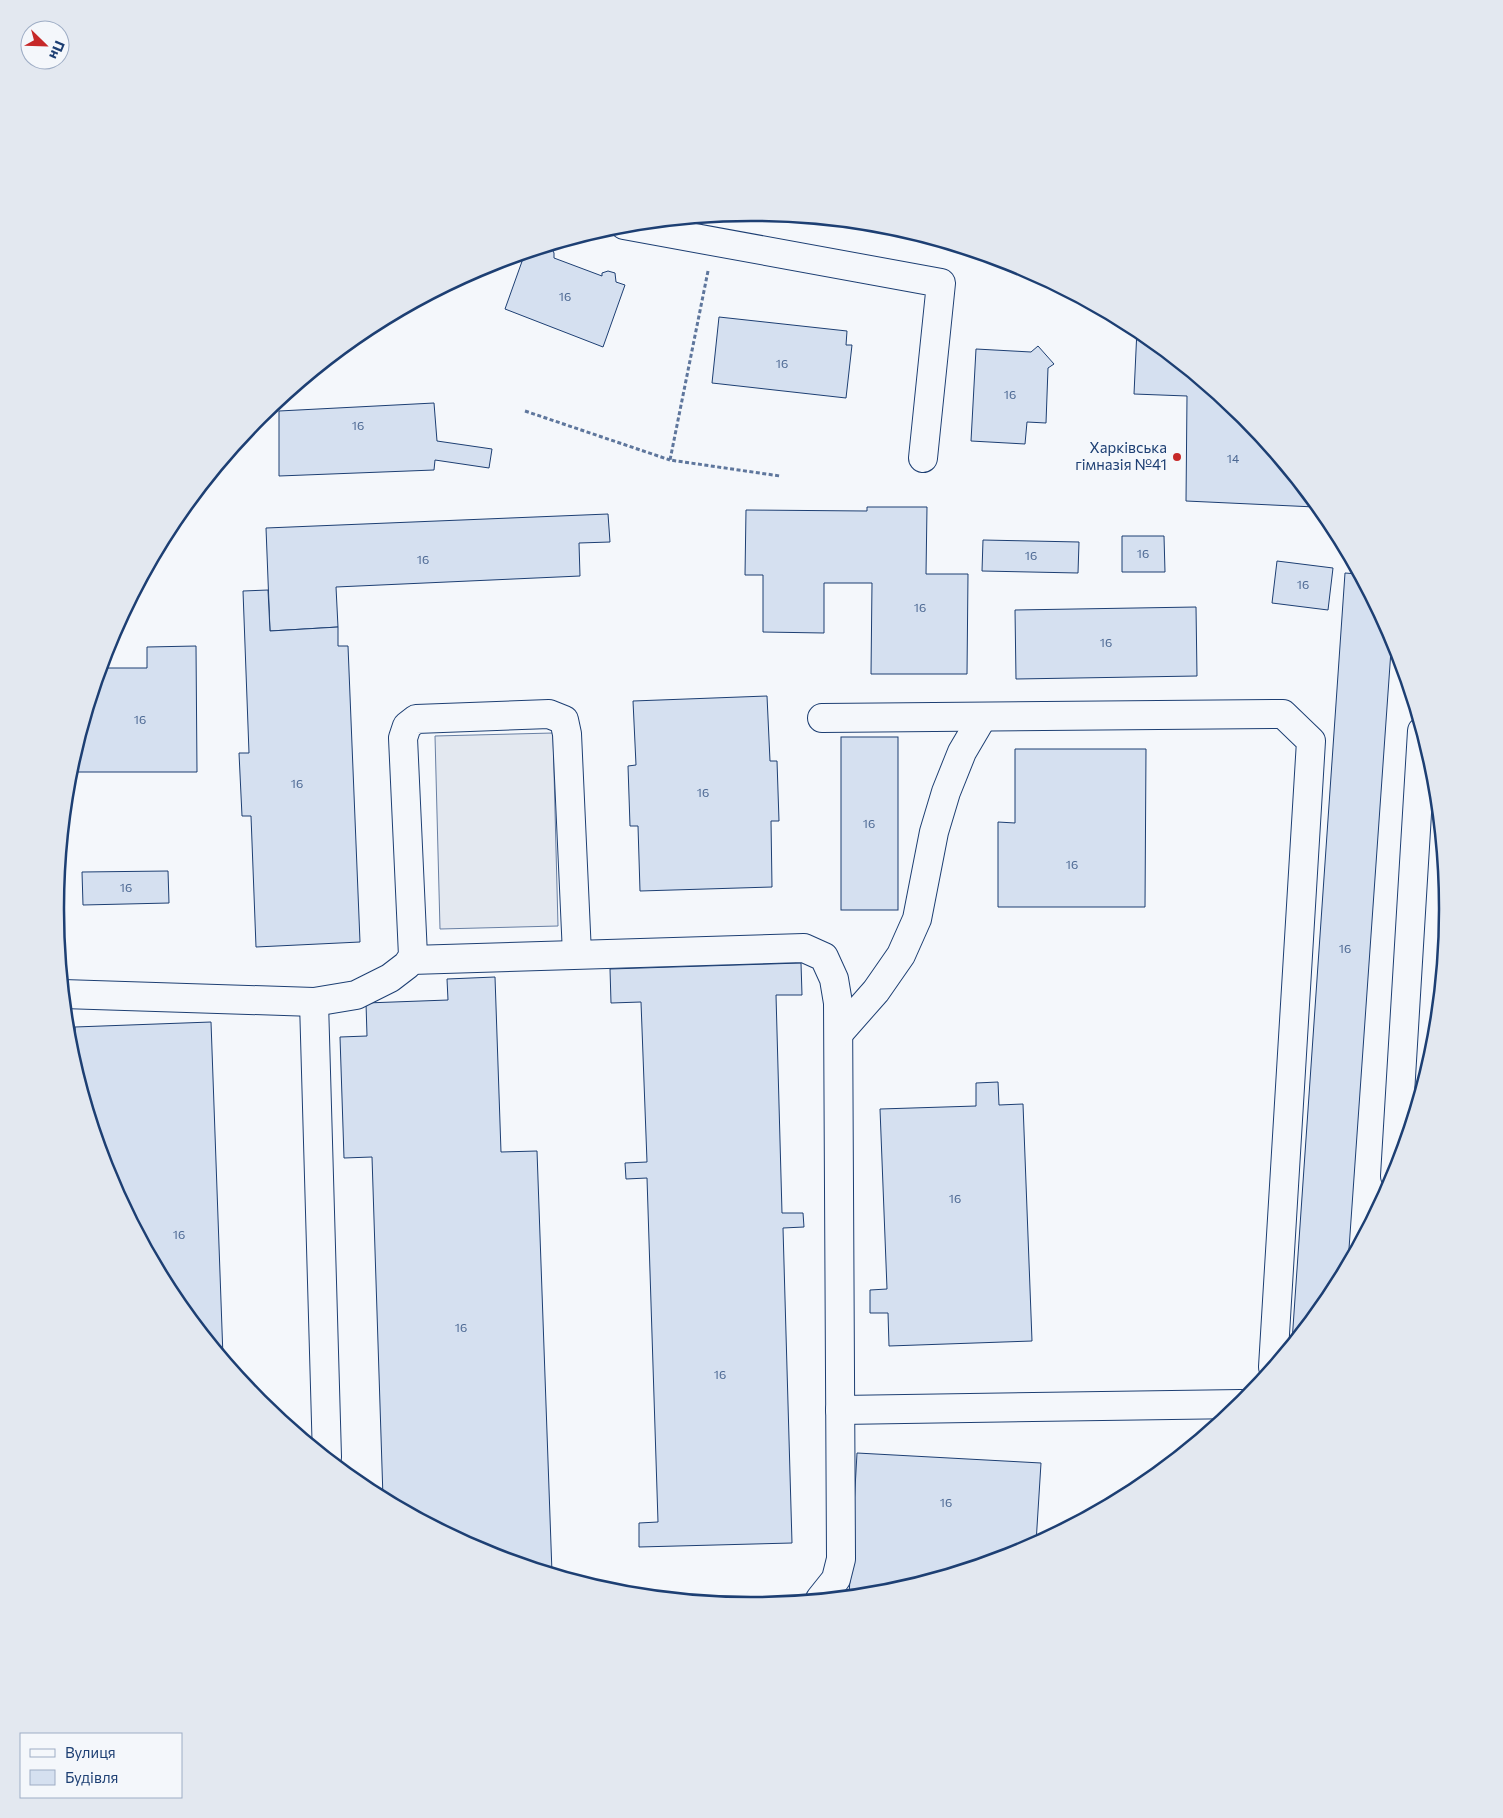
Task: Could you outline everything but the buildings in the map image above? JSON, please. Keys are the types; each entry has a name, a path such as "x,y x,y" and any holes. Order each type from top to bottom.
{"lane":[{"path":"648,229 941,283 923,458"},
{"path":"411,960 404,738 407,726 416,719 549,714 564,720 567,734 577,954"},
{"path":"822,718 1283,714 1311,741 1274,1356"},
{"path":"838,1033 876,991 901,955 917,919 934,832 946,792 962,752 982,718"},
{"path":"1397,1146 1421,752"},
{"path":"69,994 314,1002 356,994 390,978 411,960 804,948 824,956 834,978 838,1003 841,1560 836,1579 825,1592"},
{"path":"314,1002 327,1450"},
{"path":"840,1410 1228,1404"}],"path":[{"path":"670,460 714,241"},
{"path":"525,411 670,460 780,476"}],"shaded area":[{"path":"553,733 558,926 440,929 435,736"}],"place":[{"name":"Харківська гімназія №41","path":"1177,457"}]}
